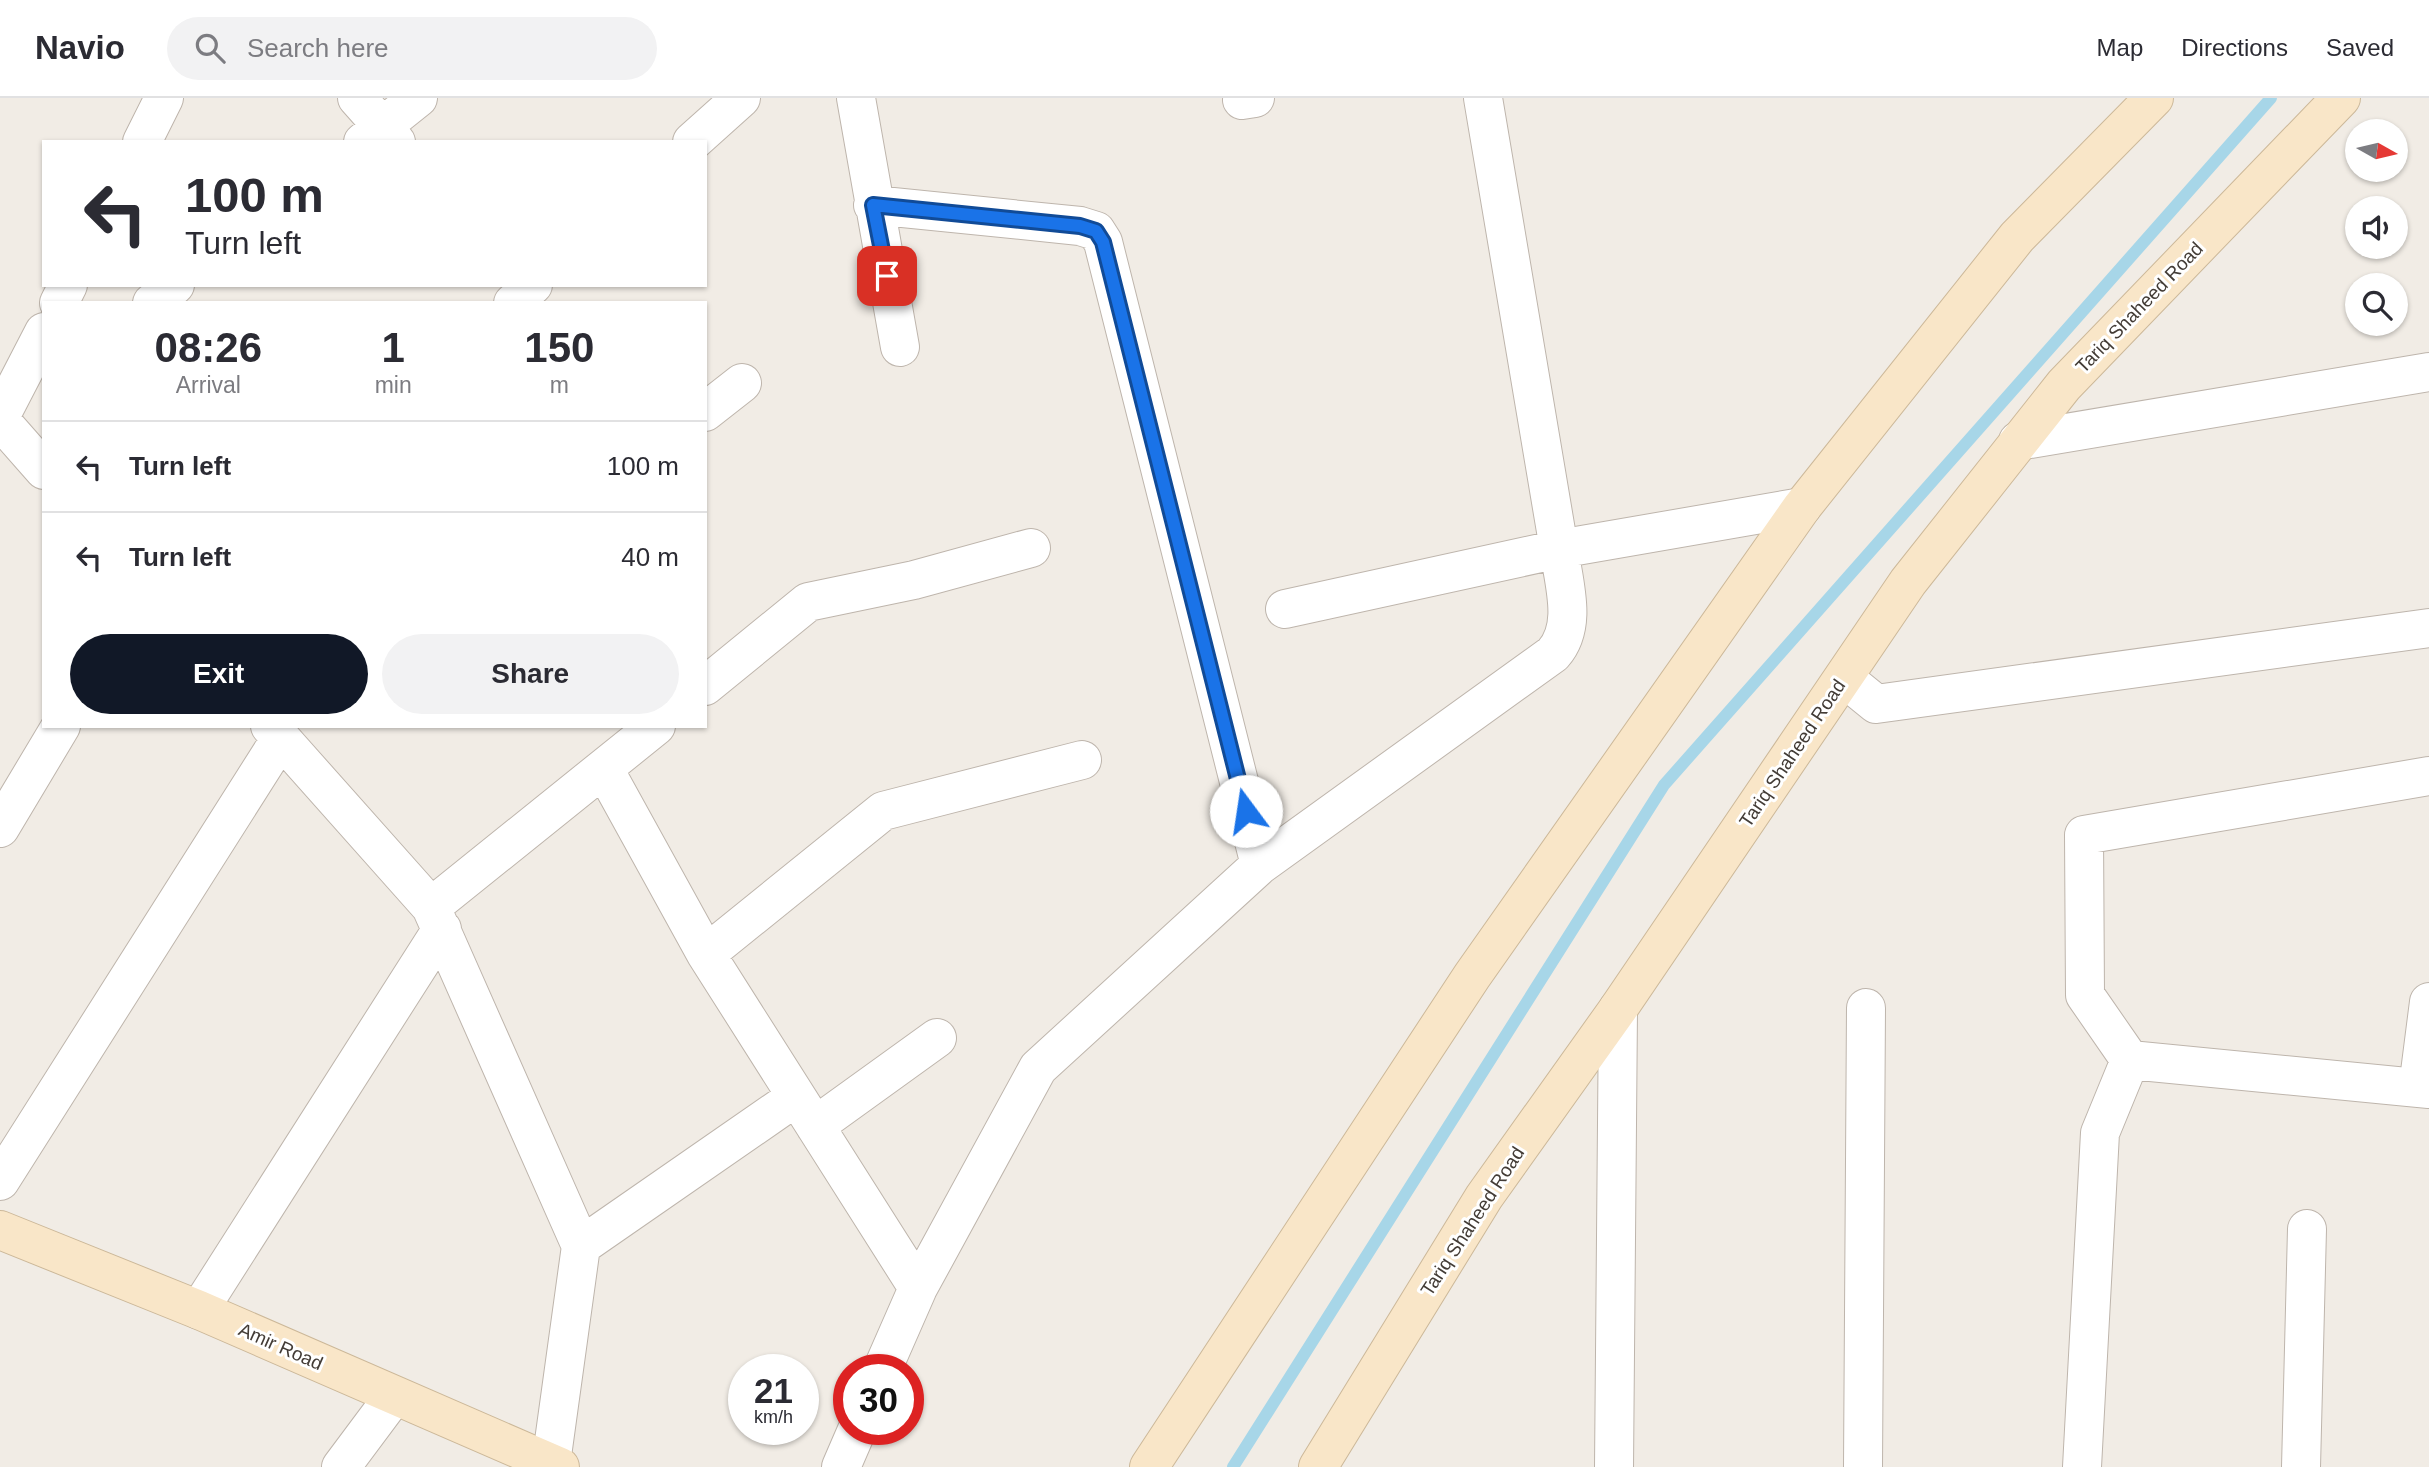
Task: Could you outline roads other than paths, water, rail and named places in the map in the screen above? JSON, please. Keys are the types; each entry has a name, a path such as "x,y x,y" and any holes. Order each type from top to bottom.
{"main road":[{"path":"1149,1467 1472,976 1802,508 2017,237 2154,98"},
{"name":"Tariq Shaheed Road","path":"1318,1467 1484,1198 1618,1009 1908,582 2064,385 2340,98"},
{"name":"Amir Road","path":"0,1230 199,1310 556,1465"}],"street":[{"path":"143,140 164,98"},
{"path":"357,98 381,136 418,98"},
{"path":"694,140 741,98"},
{"path":"856,98 900,347"},
{"path":"889,1354 918,1288 1038,1068 1260,865 1553,654 1565,640 1569,622 1559,549 1483,98"},
{"path":"873,205 1080,226 1096,231 1103,242 1260,865"},
{"path":"155,301 172,287"},
{"path":"0,419 42,336"},
{"path":"2018,441 2429,372"},
{"path":"707,410 742,383"},
{"path":"0,419 42,387"},
{"path":"0,419 42,468"},
{"path":"1285,609 1559,549 1802,508"},
{"path":"707,684 808,602 914,580 1031,548"},
{"path":"1844,678 1876,704 2429,628"},
{"path":"0,828 60,728"},
{"path":"199,1310 437,918 654,728"},
{"path":"0,1181 276,732 437,918 581,1246 556,1465"},
{"path":"706,954 883,811 1082,760"},
{"path":"604,769 706,954 918,1288"},
{"path":"2429,776 2084,835 2085,995 2130,1060 2423,1088 2429,1002"},
{"path":"1863,1467 1866,1008"},
{"path":"1614,1467 1618,1009"},
{"path":"581,1246 805,1111 937,1038"},
{"path":"2082,1467 2100,1133 2130,1060"},
{"path":"2301,1467 2307,1229"},
{"path":"341,1467 394,1396"},
{"path":"841,1467 851,1445"}],"waterway":[{"path":"1233,1467 1664,785 2271,98"}]}
